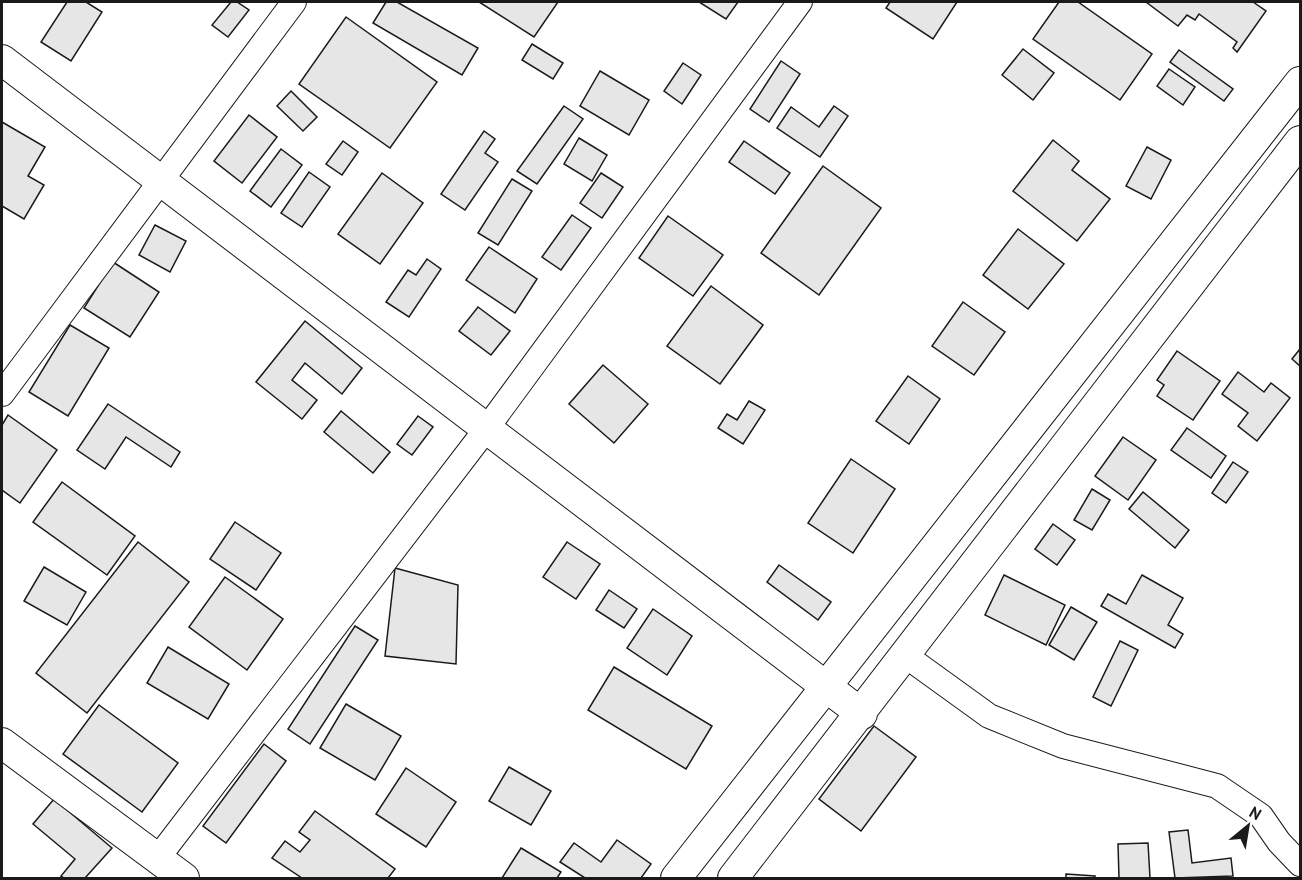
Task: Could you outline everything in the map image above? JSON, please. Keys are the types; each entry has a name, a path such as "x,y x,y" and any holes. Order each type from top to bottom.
{"street":[{"path":"2,394 294,2"},
{"path":"157,859 487,428 800,2"},
{"path":"2,60 862,714"},
{"path":"676,879 1300,82"},
{"path":"733,879 1300,141"},
{"path":"906,656 989,716 1063,746 1217,786 1261,816 1279,842 1300,864"},
{"path":"2,743 184,879"}],"building":[{"path":"67,2 86,2 102,12 71,61 41,42"},
{"path":"231,2 237,2 249,10 228,37 212,25"},
{"path":"386,2 397,2 478,48 462,75 373,23"},
{"path":"479,2 558,2 534,37"},
{"path":"699,2 738,2 726,19"},
{"path":"890,2 957,2 933,39 886,8"},
{"path":"1059,2 1078,2 1152,54 1120,100 1033,39"},
{"path":"1146,2 1253,2 1266,11 1237,52 1233,48 1237,42 1199,14 1195,20 1187,15 1178,26"},
{"path":"346,17 437,82 390,148 299,84"},
{"path":"532,44 563,63 553,79 522,60"},
{"path":"1023,49 1054,73 1033,100 1002,75"},
{"path":"1179,50 1233,89 1224,101 1170,62"},
{"path":"781,61 800,74 769,122 750,109"},
{"path":"683,63 701,75 682,104 664,91"},
{"path":"1169,69 1195,87 1183,105 1157,86"},
{"path":"600,71 649,100 629,135 580,106"},
{"path":"291,91 317,117 303,131 277,106"},
{"path":"564,106 583,119 537,184 517,171"},
{"path":"834,106 848,116 820,157 777,128 791,107 819,127"},
{"path":"249,115 277,137 242,183 214,161"},
{"path":"2,122 45,147 28,176 44,185 24,219 2,206"},
{"path":"484,131 495,139 485,153 498,162 465,210 441,194"},
{"path":"579,138 607,155 592,181 564,164"},
{"path":"1053,140 1079,161 1072,170 1110,199 1077,241 1013,191"},
{"path":"343,141 358,152 342,175 326,164"},
{"path":"744,141 790,173 775,194 729,162"},
{"path":"1147,147 1171,160 1151,199 1126,186"},
{"path":"281,149 302,165 271,207 250,191"},
{"path":"823,166 881,208 819,295 761,253"},
{"path":"309,172 330,187 302,227 281,213"},
{"path":"382,173 423,203 380,264 338,234"},
{"path":"601,173 623,187 602,218 580,203"},
{"path":"512,179 532,191 498,245 478,233"},
{"path":"572,215 591,228 561,270 542,257"},
{"path":"668,216 723,255 693,296 639,258"},
{"path":"155,225 186,241 170,272 139,255"},
{"path":"1018,229 1064,264 1028,309 983,275"},
{"path":"489,247 537,279 515,313 466,280"},
{"path":"427,259 441,269 409,317 386,302 408,270 416,275"},
{"path":"113,262 159,292 130,337 84,308"},
{"path":"711,286 763,325 720,384 667,346"},
{"path":"963,302 1005,332 974,375 932,346"},
{"path":"478,307 510,331 491,355 459,331"},
{"path":"305,321 362,368 342,394 305,363 292,380 317,400 302,419 256,382"},
{"path":"70,325 109,348 68,416 29,392"},
{"path":"1300,349 1300,366 1292,359"},
{"path":"1177,351 1220,381 1193,420 1157,396 1164,385 1157,380"},
{"path":"603,365 648,404 614,443 569,404"},
{"path":"1238,372 1264,392 1271,383 1290,398 1257,441 1238,426 1248,413 1222,394"},
{"path":"908,376 940,399 909,444 876,421"},
{"path":"749,401 765,410 743,444 718,428 727,414 737,420"},
{"path":"108,404 180,452 171,467 126,437 105,469 77,450"},
{"path":"341,411 390,452 373,473 324,432"},
{"path":"8,415 57,450 20,503 2,490 2,425"},
{"path":"418,416 433,427 412,455 397,444"},
{"path":"1187,428 1226,456 1211,478 1171,450"},
{"path":"1123,437 1156,460 1128,500 1095,476"},
{"path":"851,459 895,489 853,553 808,523"},
{"path":"1233,462 1248,472 1226,503 1212,493"},
{"path":"62,482 135,536 107,575 33,522"},
{"path":"1092,489 1110,500 1092,530 1074,520"},
{"path":"1143,492 1189,530 1175,548 1129,509"},
{"path":"235,522 281,553 256,590 210,559"},
{"path":"1053,524 1075,540 1057,565 1035,549"},
{"path":"138,542 189,582 87,713 36,673"},
{"path":"567,542 600,564 576,599 543,577"},
{"path":"779,565 831,602 818,620 767,582"},
{"path":"44,567 86,592 67,625 24,601"},
{"path":"395,568 458,585 456,664 385,656"},
{"path":"1004,575 1065,605 1046,645 985,615"},
{"path":"1142,575 1183,598 1168,625 1183,634 1175,648 1101,606 1108,594 1126,604"},
{"path":"225,577 283,619 247,670 189,627"},
{"path":"609,590 637,609 624,628 596,610"},
{"path":"1071,607 1097,622 1074,660 1049,645"},
{"path":"653,609 692,636 667,675 627,648"},
{"path":"355,626 378,640 310,744 288,729"},
{"path":"1120,641 1138,650 1111,706 1093,697"},
{"path":"168,647 229,684 208,719 147,683"},
{"path":"614,667 712,726 686,769 588,710"},
{"path":"346,704 401,736 375,780 320,748"},
{"path":"99,705 178,763 142,812 63,754"},
{"path":"874,726 916,757 861,831 819,799"},
{"path":"264,744 286,761 226,843 203,826"},
{"path":"509,767 551,791 531,825 489,801"},
{"path":"406,768 456,802 426,847 376,814"},
{"path":"54,799 112,848 85,878 61,876 75,859 33,824"},
{"path":"315,811 395,869 388,878 302,878 272,858 285,841 300,852 310,840 299,832"},
{"path":"1188,830 1192,863 1231,858 1233,876 1175,878 1169,832"},
{"path":"617,840 651,864 641,878 585,878 560,862 574,843 601,862"},
{"path":"1148,843 1150,878 1119,878 1118,844"},
{"path":"521,848 561,872 557,878 502,878"},
{"path":"1066,874 1095,876 1095,878 1066,878"}]}
